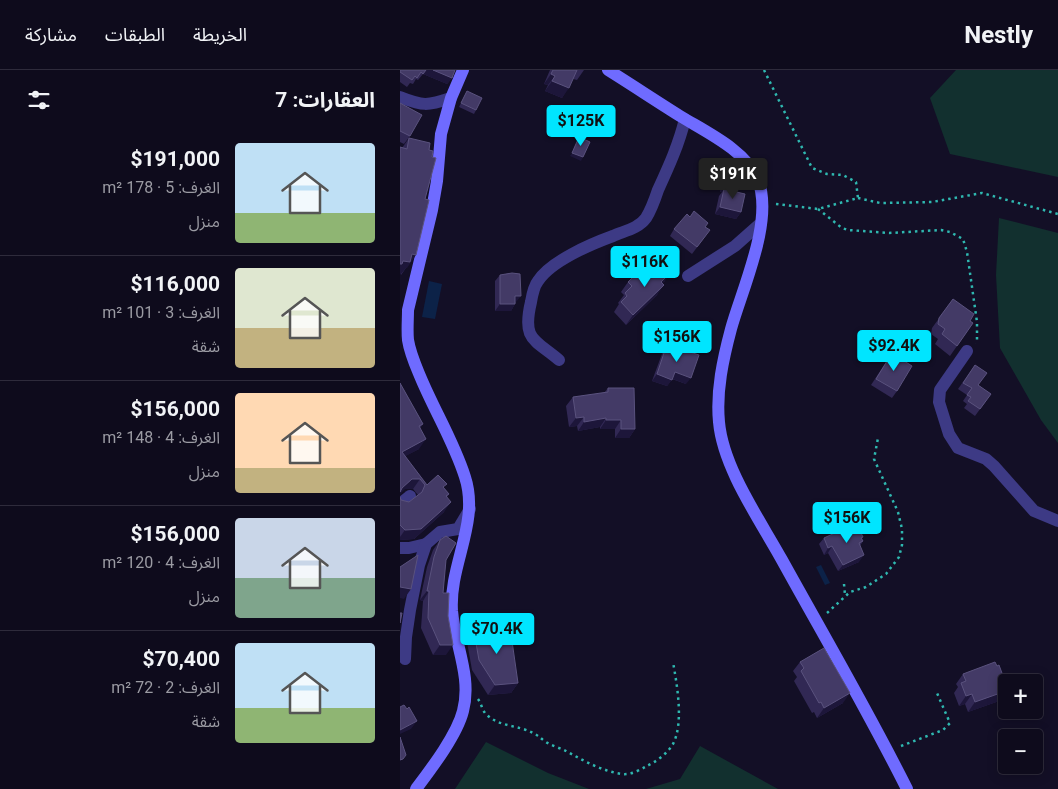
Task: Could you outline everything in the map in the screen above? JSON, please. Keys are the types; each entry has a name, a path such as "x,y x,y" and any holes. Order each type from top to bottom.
{"street":[{"path":"416,789 453,734 463,710 466,684 452,610 453,584 468,526 470,509 465,476 412,356 404,308 432,210 437,181 441,134 451,98 463,70"},
{"path":"608,70 728,146 753,169 759,182 762,202 761,223 751,266 731,329 719,384 721,436 736,478 887,751 906,789"},
{"path":"400,97 419,104 436,103 451,98"},
{"path":"559,360 539,344 529,333 527,326 529,310 538,281 548,270 565,259 611,236 635,228 646,218 679,143 685,119"},
{"path":"688,276 735,246 761,223"},
{"path":"967,351 940,390 939,402 949,434 958,448 986,459 994,466 1034,511 1058,522"},
{"path":"400,548 426,544 440,532 458,529 470,509"},
{"path":"406,659 406,637 410,610 419,565 426,544"}],"path":[{"path":"764,70 812,168 827,174 843,175 856,182 858,198"},
{"path":"762,202 818,209 858,198 880,203 932,202 982,193 1058,214"},
{"path":"818,209 842,228 848,230 890,233 941,230 950,232 963,239 967,252 978,340 967,351"},
{"path":"817,624 845,595 866,586 886,574 899,557 902,545 898,512 874,459 878,438"},
{"path":"844,584 845,595"},
{"path":"466,684 480,702 485,713 494,720 535,733 545,742 582,760 603,769 625,775 637,772 652,764 664,756 673,745 677,734 678,722 673,662"},
{"path":"887,751 943,730 950,723 937,693"}],"green space":[{"path":"956,70 1058,70 1058,177 950,154 930,98"},
{"path":"999,218 1058,233 1058,443 1041,420 1000,348 996,275"},
{"path":"486,742 548,773 589,789 455,789"},
{"path":"700,746 778,789 646,789 680,779"}],"water":[{"path":"429,281 442,284 435,319 422,317"},
{"path":"821,565 830,583 825,585 816,567"}],"building":[{"path":"400,70 426,70 423,74 421,72 417,78 415,76 412,80 400,72"},
{"path":"433,70 455,70 452,78"},
{"path":"553,70 577,70 569,88 552,81 555,76 551,74"},
{"path":"467,91 482,98 476,110 461,103"},
{"path":"400,103 422,115 410,136 400,131"},
{"path":"579,137 590,142 583,157 572,153"},
{"path":"409,138 430,143 429,150 433,151 432,157 436,158 425,199 429,200 416,255 412,254 410,262 403,261 400,264 400,147 407,149"},
{"path":"711,164 751,172 753,176 724,187 726,179 708,175"},
{"path":"724,189 745,194 741,212 720,207"},
{"path":"694,211 708,223 705,227 710,230 697,247 674,229 687,214 690,217"},
{"path":"664,263 672,271 661,282 664,285 633,315 621,302 627,296 625,293 632,286 628,282 637,273 640,275 644,271 646,273 651,269 654,272"},
{"path":"520,274 521,296 515,296 515,304 500,304 500,275"},
{"path":"953,299 974,314 970,321 973,323 957,346 942,334 945,329 938,324 939,318"},
{"path":"667,344 699,355 691,378 675,372 672,380 657,374"},
{"path":"892,353 912,366 897,391 876,379"},
{"path":"975,365 987,373 978,385 991,394 980,409 968,401 971,397 967,395 972,388 963,383"},
{"path":"400,383 423,424 419,426 426,439 402,452 427,485 438,475 447,484 443,487 449,494 446,496 451,502 421,529 405,530 400,525 400,497 401,500 409,502 422,492 425,485 420,479 412,479 400,492"},
{"path":"608,388 634,388 635,429 621,429 621,420 606,420 606,418 584,422 584,417 576,418 573,397 608,392"},
{"path":"856,523 863,537 861,538 863,541 859,543 864,555 843,565 832,546 828,548 824,538"},
{"path":"446,536 456,543 446,560 443,593 449,593 448,616 453,645 440,645 428,618 429,591 427,591 434,557 440,540"},
{"path":"418,555 411,589 400,587 400,567"},
{"path":"510,627 518,683 495,685 479,660 474,632"},
{"path":"824,648 850,693 824,708 821,702 819,703 801,671 804,668 800,662"},
{"path":"995,662 997,666 999,665 1002,674 998,674 998,694 975,702 972,694 966,696 961,683 966,681 963,674"},
{"path":"404,705 407,709 409,707 417,721 400,730 400,707"},
{"path":"400,737 406,755 400,760"}]}
